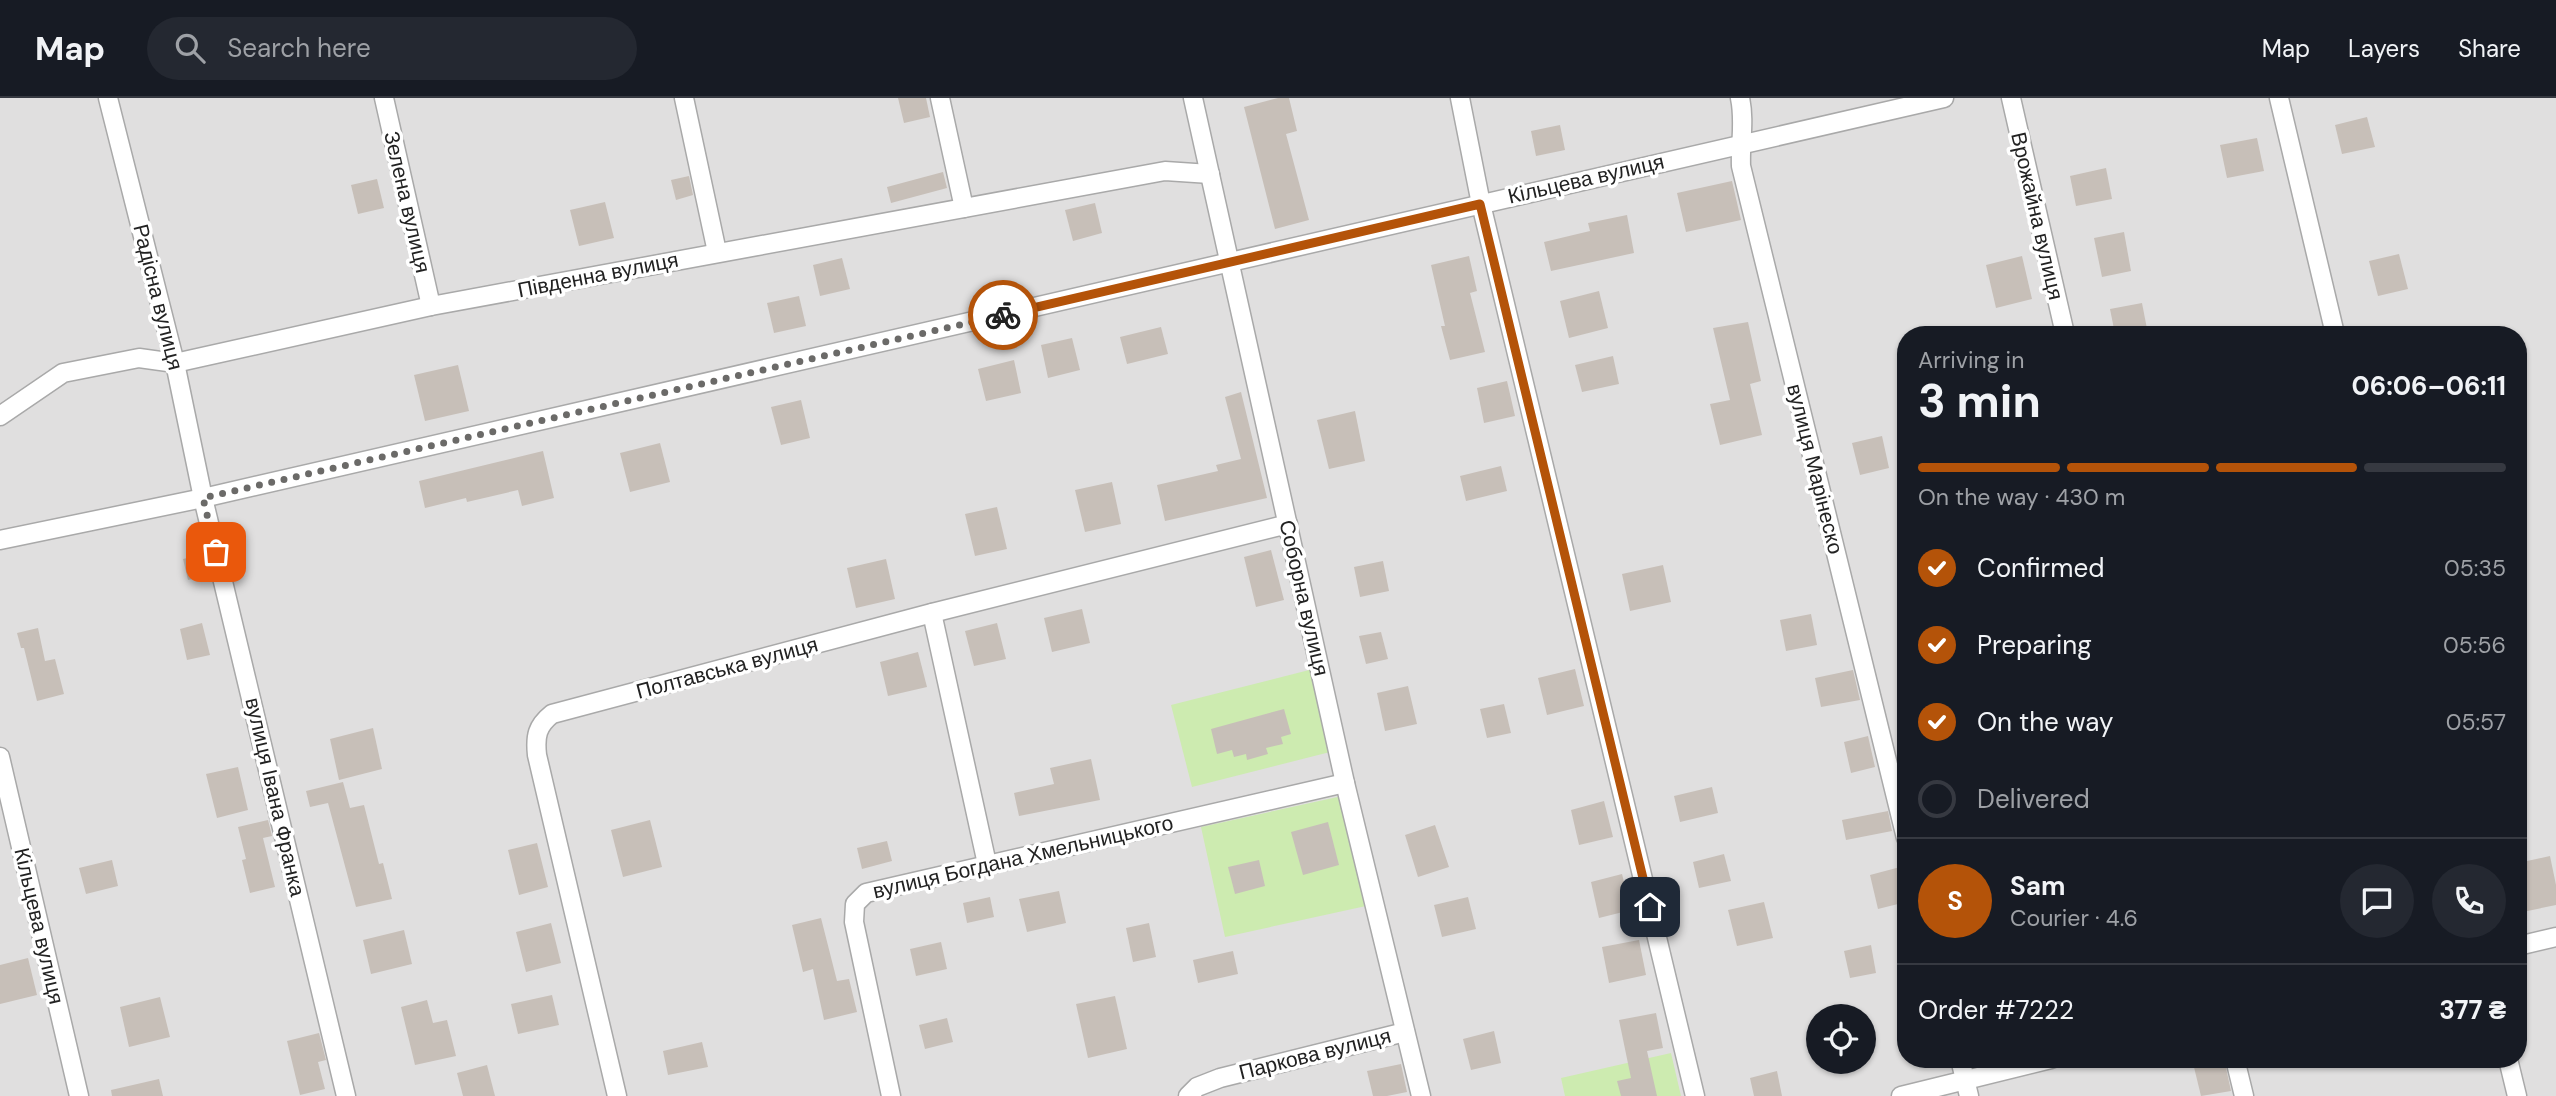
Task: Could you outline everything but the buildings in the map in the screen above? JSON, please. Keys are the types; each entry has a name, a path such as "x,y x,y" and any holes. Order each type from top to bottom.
{"street":[{"name":"Радісна вулиця","path":"108,98 175,363 203,498"},
{"name":"Зелена вулиця","path":"384,98 431,306"},
{"path":"684,98 717,252"},
{"path":"940,98 964,208"},
{"name":"Соборна вулиця","path":"1193,98 1345,783 1421,1096"},
{"path":"1460,98 1480,204 1695,1096"},
{"name":"вулиця Марінеско","path":"1740,98 1744,116 1741,166 1897,801"},
{"name":"Кільцева вулиця","path":"0,540 203,498 1944,98"},
{"name":"Врожайна вулиця","path":"2011,98 2063,326"},
{"path":"2279,98 2333,326"},
{"name":"Південна вулиця","path":"0,416 63,373 139,358 175,363 431,306 1165,171 1210,174"},
{"name":"вулиця Івана Франка","path":"203,498 346,1096"},
{"name":"Полтавська вулиця","path":"617,1096 537,755 535,739 540,724 552,714 932,613 1288,524"},
{"path":"932,613 987,864"},
{"name":"Кільцева вулиця","path":"0,757 79,1096"},
{"name":"вулиця Богдана Хмельницького","path":"891,1096 854,922 855,904 866,893 1345,783"},
{"path":"2527,944 2556,937"},
{"name":"Паркова вулиця","path":"1188,1096 1197,1087 1220,1077 1405,1032"},
{"path":"1962,1068 1967,1088"},
{"path":"1901,1096 1967,1088 2025,1068"},
{"path":"2237,1068 2244,1096"},
{"path":"2510,1068 2517,1096"}],"shaded area":[{"path":"0,98 2556,98 2556,1096 0,1096"}],"green space":[{"path":"1313,669 1334,751 1192,787 1171,705"},
{"path":"1342,796 1366,906 1225,937 1201,827"},
{"path":"1671,1053 1681,1096 1565,1096 1561,1078"}],"way so far":[{"path":"216,552 203,498 1003,315"}],"route":[{"path":"1003,315 1480,204 1650,907"}]}
